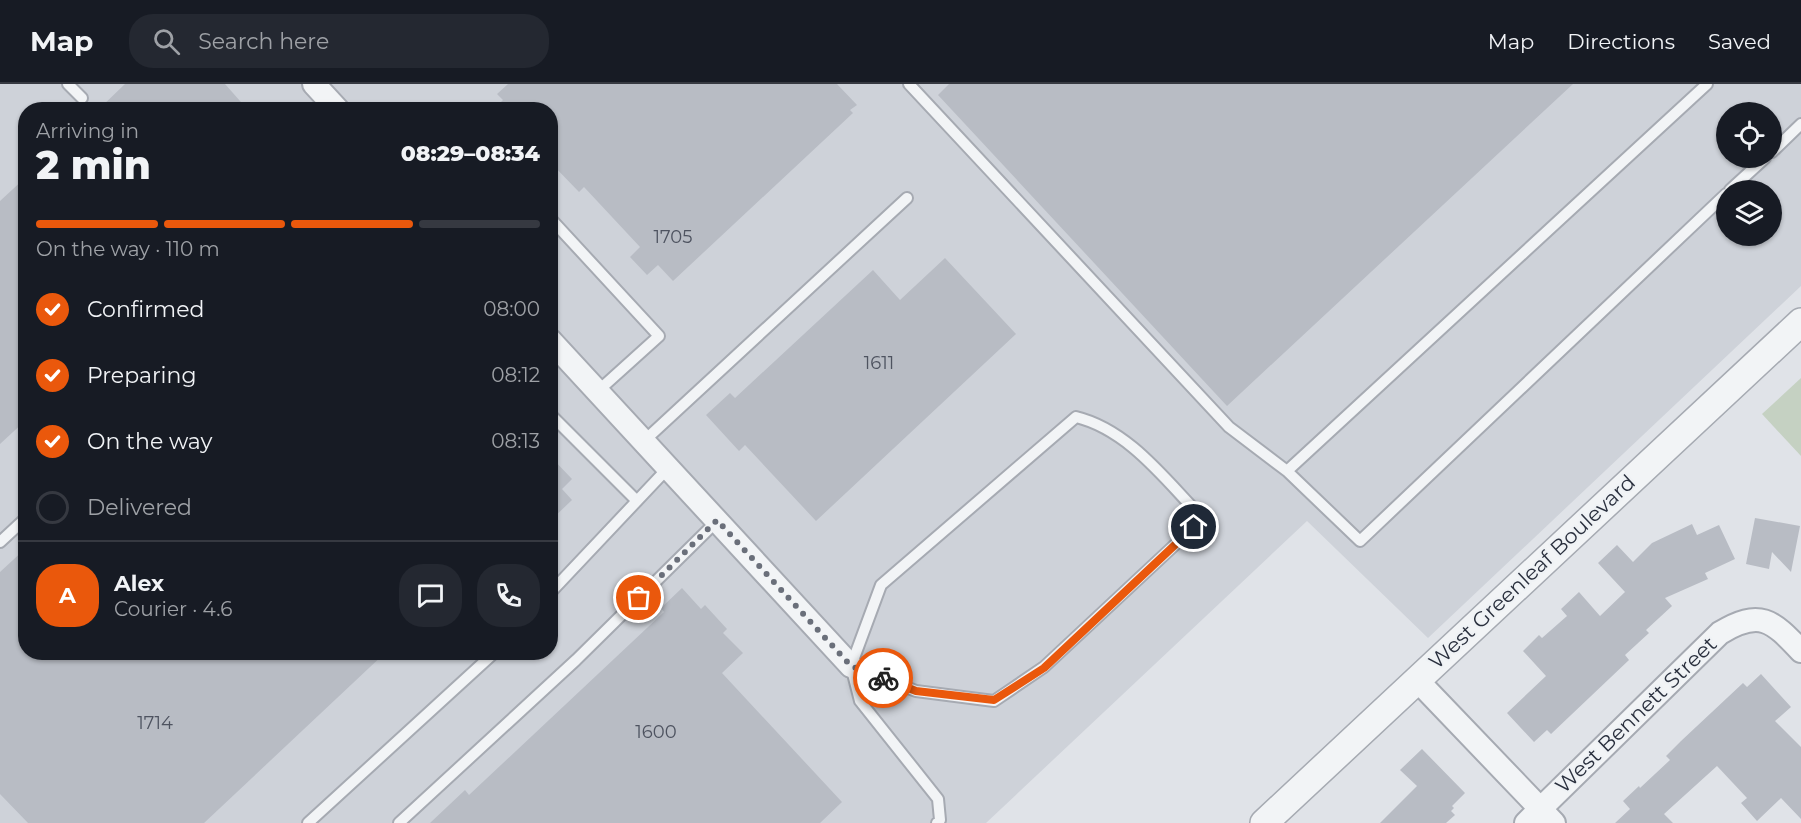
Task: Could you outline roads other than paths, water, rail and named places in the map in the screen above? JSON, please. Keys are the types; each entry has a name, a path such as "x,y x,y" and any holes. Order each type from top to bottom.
{"street":[{"path":"314,84 331,102"},
{"name":"West Greenleaf Boulevard","path":"1264,823 1801,322"},
{"path":"558,348 851,666"},
{"name":"West Bennett Street","path":"1540,818 1720,633 1739,621 1764,620 1785,634 1801,651"},
{"path":"1417,680 1540,818"}],"lane":[{"path":"68,84 82,98"},
{"path":"909,84 1229,428 1287,471 1360,541 1716,203"},
{"path":"1287,471 1707,84"},
{"path":"1782,142 1801,124"},
{"path":"1741,180 1754,168"},
{"path":"644,441 907,198"},
{"path":"558,227 659,336 598,391"},
{"path":"851,666 916,691 994,700 1044,668 1194,527 1193,508 1143,455 1094,421 1076,417 881,585 851,666 860,701 938,799 940,820 937,823"},
{"path":"558,422 637,501"},
{"path":"558,585 668,468"},
{"path":"399,823 576,660 717,520"},
{"path":"0,542 18,525"},
{"path":"308,823 486,660"}]}
